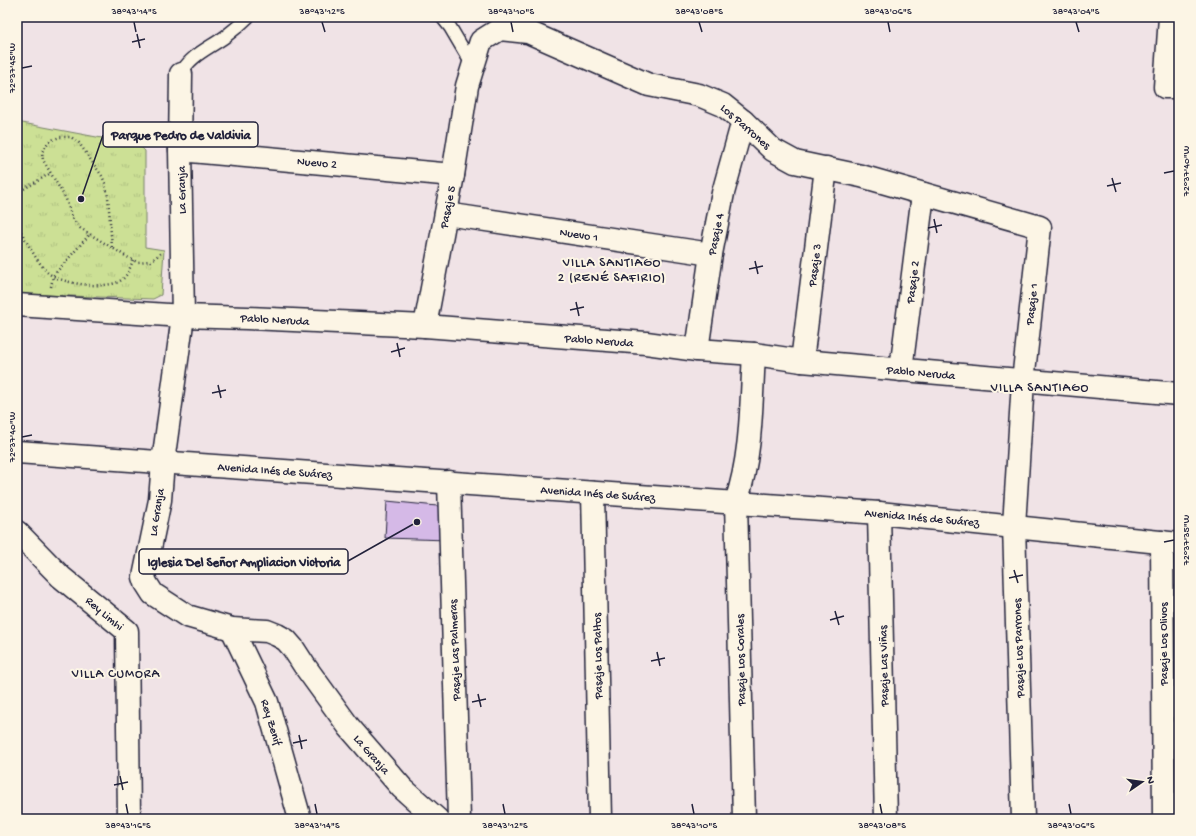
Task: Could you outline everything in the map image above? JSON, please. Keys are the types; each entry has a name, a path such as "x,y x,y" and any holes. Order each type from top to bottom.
{"street":[{"path":"1170,17 1165,86 1179,87"},
{"name":"Los Parrones","path":"467,86 481,41 500,29 528,32 649,85 699,95 723,105 743,121 773,150 795,162 861,176 1040,227"},
{"name":"La Granja","path":"181,74 180,150 183,316 163,462 160,500 144,577 146,583 153,594 187,616 232,629 267,631 286,640 299,655 354,733 402,788 437,819"},
{"name":"Pasaje 5","path":"425,326 453,175 467,86"},
{"name":"Pasaje 4","path":"697,350 711,254 723,193 743,121"},
{"name":"Nuevo 2","path":"180,150 453,175"},
{"name":"Pasaje 3","path":"802,361 826,168"},
{"name":"Pasaje 2","path":"901,370 924,194"},
{"name":"Nuevo 1","path":"446,214 711,254"},
{"name":"Pasaje 1","path":"1023,381 1040,227"},
{"name":"Pablo Neruda","path":"17,305 183,316 425,326 646,343 697,350 754,354 802,361 1179,394"},
{"name":"Pasaje Los Corales","path":"744,819 736,502 742,484 746,462 754,354"},
{"name":"Pasaje Los Parrones","path":"1023,381 1014,526 1023,819"},
{"name":"Avenida Inés de Suárez","path":"17,452 879,513 1171,543"},
{"name":"Pasaje Las Palmeras","path":"449,482 459,819"},
{"name":"Pasaje Los Paltos","path":"593,493 600,819"},
{"name":"Pasaje Las Viñas","path":"879,513 886,819"},
{"name":"Rey Limhi","path":"17,532 61,577 127,631 128,819"},
{"name":"Pasaje Los Olivos","path":"1164,819 1171,543"},
{"name":"Rey Zenif","path":"232,629 267,702 300,819"}],"lane":[{"path":"181,74 193,58 226,36 248,17"},
{"path":"442,17 450,27 473,66"}],"path":[{"path":"112,247 106,183 79,143 71,137 60,137 49,142 42,152 42,160 66,199 72,218 80,228 137,262 151,261 159,256 162,251"},
{"path":"17,193 51,174"},
{"path":"17,225 38,260 48,272 60,280 104,286 119,282 128,274 133,260"},
{"path":"50,292 53,276 90,234"}],"green space":[{"path":"17,122 139,145 145,151 145,247 164,250 161,295 153,299 17,294"}],"building":[{"path":"387,501 447,507 448,540 385,538"}],"place":[{"name":"Parque Pedro de Valdivia","path":"81,199"},
{"name":"Iglesia Del Señor Ampliacion Victoria","path":"417,522"}],"district":[{"name":"VILLA SANTIAGO 2 (RENÉ SAFIRIO)","path":"612,268"},
{"name":"VILLA SANTIAGO","path":"1040,386"},
{"name":"VILLA CUMORA","path":"116,672"}]}
